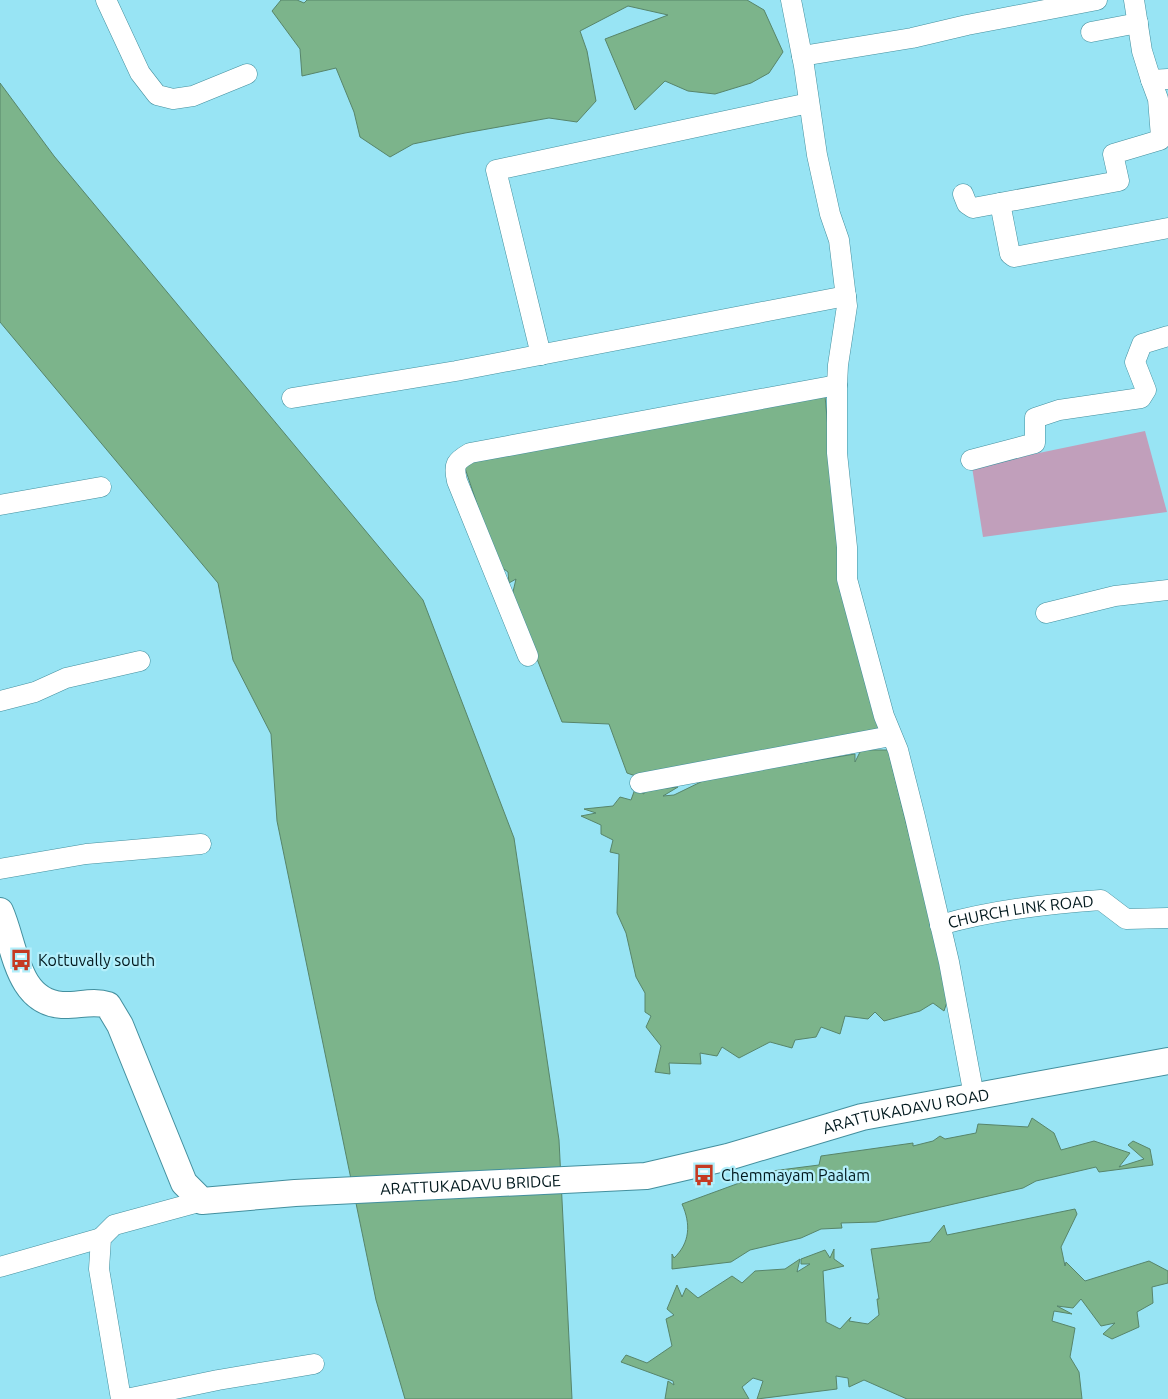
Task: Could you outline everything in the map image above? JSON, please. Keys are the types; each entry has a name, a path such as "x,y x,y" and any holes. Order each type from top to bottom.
{"main road":[{"path":"0,911 25,984 45,1002 62,1005 101,1003 108,1005 120,1025 184,1183 202,1201"},
{"name":"ARATTUKADAVU ROAD","path":"646,1176 728,1157 862,1117 1168,1061"},
{"name":"ARATTUKADAVU BRIDGE","path":"202,1201 295,1193 646,1176"}],"street":[{"path":"106,0 140,74 157,95 173,98 193,96 247,74"},
{"path":"791,0 830,214 839,240 847,306 837,384 837,453 847,547 847,579 884,716 898,750 915,817 940,925 974,1096"},
{"path":"802,56 912,38 967,25 1097,0"},
{"path":"962,194 967,204 973,208 1119,181 1113,154 1160,140 1159,79 1142,51 1134,0"},
{"path":"1091,32 1138,23"},
{"path":"541,355 496,170 809,103"},
{"path":"1000,203 1010,254 1014,257 1168,228"},
{"path":"292,398 541,355 846,296"},
{"path":"971,460 1035,443 1035,418 1043,415 1059,410 1140,398 1146,390 1136,362 1142,344 1168,336"},
{"path":"528,656 457,481 454,467 457,460 470,453 837,384"},
{"path":"0,505 101,487"},
{"path":"1046,613 1115,596 1168,590"},
{"path":"0,701 35,692 66,678 140,661"},
{"path":"640,783 891,736"},
{"path":"0,869 86,854 201,844"},
{"name":"CHURCH LINK ROAD","path":"940,925 964,918 1028,906 1101,900 1126,918 1168,918"},
{"path":"0,1266 102,1238 114,1225 202,1201"},
{"path":"102,1238 99,1269 120,1399"},
{"path":"126,1399 218,1380 314,1364"}],"shaded area":[{"path":"281,0 297,0 304,3 307,0 747,0 764,10 783,52 769,73 751,83 715,94 688,91 665,81 635,110 605,39 668,15 628,6 580,31 587,51 596,101 577,122 549,118 465,133 413,144 390,157 360,137 354,112 336,68 302,76 300,49 272,11"},
{"path":"0,83 54,156 423,600 514,838 559,1140 572,1399 405,1399 376,1300 277,821 271,734 233,660 218,583 0,322"},
{"path":"825,396 837,525 881,731 647,780 627,773 609,724 562,722 512,596 516,579 509,583 508,572 497,564 465,468 473,462"},
{"path":"1145,431 1167,512 983,537 972,467"},
{"path":"861,750 888,750 949,996 944,1011 933,1003 920,1011 884,1021 875,1012 868,1019 845,1016 840,1034 821,1027 816,1037 795,1040 792,1048 770,1042 739,1058 722,1047 717,1056 700,1053 701,1064 669,1063 670,1074 655,1072 661,1046 646,1027 651,1016 645,1012 645,993 636,977 626,933 617,913 619,854 610,852 613,840 601,834 601,825 581,816 596,813 584,809 613,806 620,797 631,800 635,789 644,794 644,790 678,787 663,796 674,795 709,778 855,754 855,762"},
{"path":"1032,1118 1054,1133 1061,1150 1094,1141 1130,1153 1119,1167 1144,1159 1128,1145 1133,1141 1150,1149 1153,1165 1099,1172 1096,1167 1036,1181 1023,1188 876,1222 841,1223 842,1228 821,1229 801,1238 750,1250 731,1262 672,1269 672,1254 674,1258 686,1240 688,1226 682,1204 772,1171 819,1165 821,1156 913,1143 913,1146 933,1141 940,1136 945,1139 976,1133 978,1124 1028,1127"},
{"path":"1075,1209 1077,1214 1061,1247 1065,1266 1066,1262 1085,1281 1149,1261 1168,1271 1168,1283 1152,1287 1153,1303 1137,1312 1139,1327 1112,1339 1103,1334 1115,1323 1101,1326 1081,1299 1073,1308 1057,1306 1072,1314 1054,1311 1052,1321 1075,1328 1070,1357 1079,1372 1082,1399 907,1399 864,1380 849,1387 848,1378 836,1376 837,1389 757,1399 763,1381 753,1378 742,1387 749,1399 665,1399 668,1381 674,1385 673,1381 621,1362 626,1355 647,1363 672,1346 666,1319 674,1315 667,1309 677,1285 682,1297 686,1288 698,1298 732,1276 742,1283 755,1271 785,1269 800,1259 797,1272 810,1264 801,1264 801,1259 825,1250 830,1258 834,1249 834,1259 844,1266 823,1271 826,1322 840,1329 851,1317 849,1321 868,1324 879,1315 877,1299 879,1299 871,1249 930,1242 944,1225 947,1235"}],"place":[{"name":"Kottuvally south","path":"21,960"},
{"name":"Chemmayam Paalam","path":"704,1175"}]}
